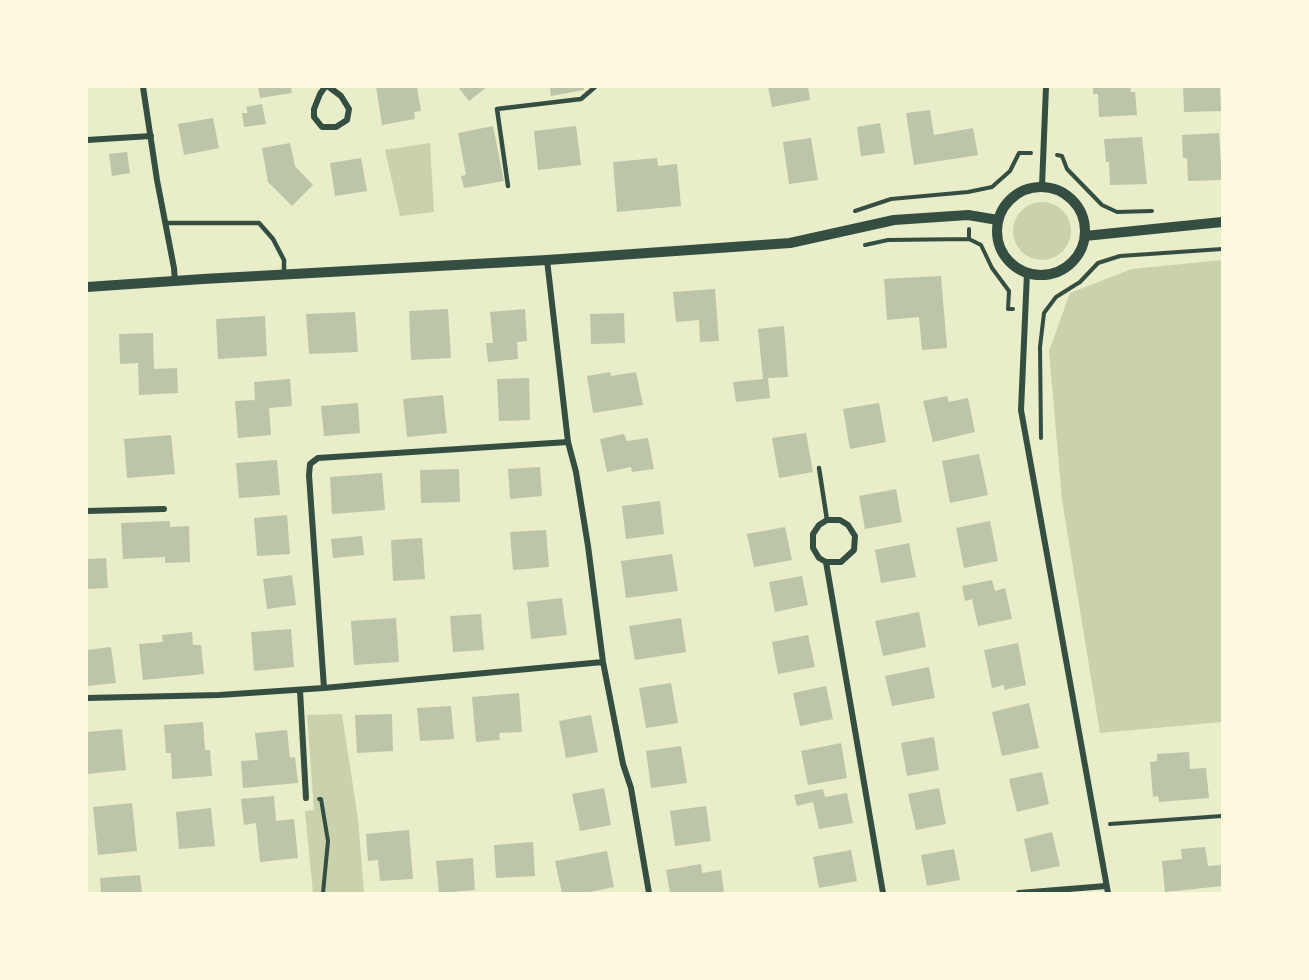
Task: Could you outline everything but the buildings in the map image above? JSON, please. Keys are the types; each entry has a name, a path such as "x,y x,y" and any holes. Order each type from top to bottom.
{"street":[{"path":"143,87 175,281"},
{"path":"327,87 341,96 349,109 347,120 336,127 322,127 314,117 314,109 320,94 327,87"},
{"path":"1042,186 1046,87"},
{"path":"87,140 151,136"},
{"path":"1042,186 1054,188 1075,202 1085,224 1085,236 1082,249 1075,260 1053,274 1040,275 1027,273 1015,267 1005,258 996,233 1002,209 1009,199 1025,189 1042,186"},
{"path":"87,287 790,243 894,220 968,215 998,220"},
{"path":"1085,236 1222,222"},
{"path":"547,260 567,442 576,472 585,525 603,662 623,764 631,788 649,893"},
{"path":"1019,893 1107,889 1021,410 1027,273"},
{"path":"324,688 310,464 318,458 567,442"},
{"path":"87,511 164,508"},
{"path":"827,520 840,520 848,525 855,536 854,549 841,562 826,562 819,558 813,548 813,534 819,525 827,520"},
{"path":"826,562 883,893"},
{"path":"87,698 219,695 300,690 603,662"},
{"path":"300,690 306,798"}],"lane":[{"path":"508,186 497,109 581,99 595,87"},
{"path":"167,223 259,223 273,239 284,260 284,274"},
{"path":"819,468 827,520"}],"path":[{"path":"846,213 891,199 968,192 992,187 1010,171 1019,153 1062,156 1067,169 1102,205 1117,212"},
{"path":"968,192 969,239 981,245 992,268 1009,291 1008,309 1044,313"},
{"path":"1041,442 1040,347 1044,313 1056,297 1080,282 1098,263 1120,256 1222,249"},
{"path":"306,798 321,799 328,841 323,893"},
{"path":"1112,834 1110,824 1222,816"}],"green space":[{"path":"430,143 434,212 400,216 385,150"},
{"path":"1042,202 1053,204 1066,215 1071,231 1069,242 1058,255 1042,260 1031,258 1018,247 1013,231 1015,220 1026,207"},
{"path":"1222,260 1222,722 1100,733 1062,500 1049,351 1070,293 1132,269"},
{"path":"342,714 358,819 364,893 313,893 305,811 314,810 307,715"}]}
